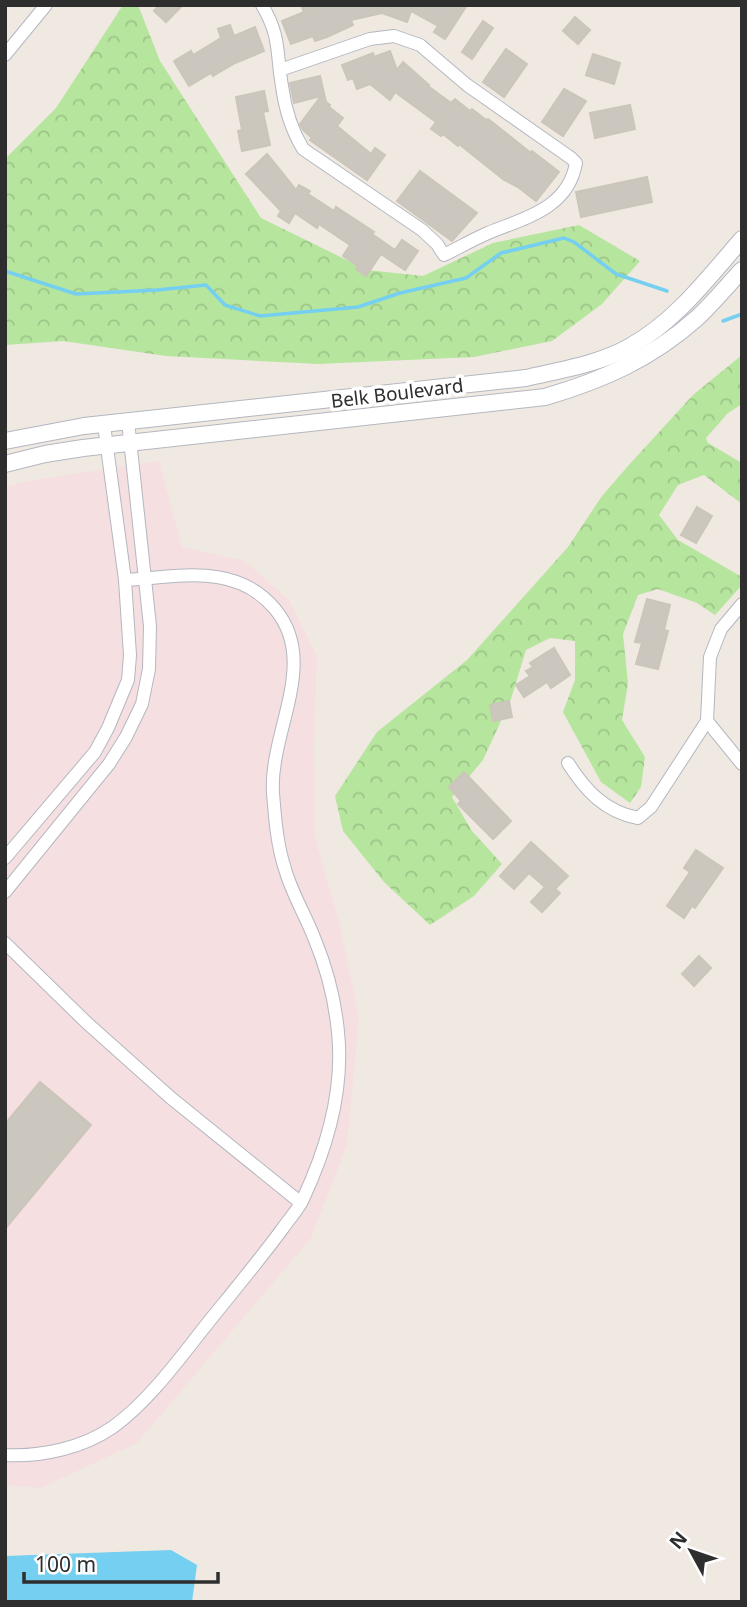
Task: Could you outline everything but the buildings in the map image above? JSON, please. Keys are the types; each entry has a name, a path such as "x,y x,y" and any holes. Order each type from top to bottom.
{"street":[{"path":"5,55 46,5"},
{"path":"262,5 278,41 280,71 290,123 303,149 422,230 444,255 481,236 540,213 563,195 574,175 576,163 564,151 467,85 420,44 394,36 370,39 280,71"},
{"name":"Belk Boulevard","path":"5,441 128,421 513,379 578,366 628,347 668,319 742,239"},
{"name":"Belk Boulevard","path":"5,464 45,454 130,443 545,397 589,384 628,367 670,340 699,316 742,270"},
{"path":"5,892 109,764 142,704 149,669 150,636 128,421"},
{"path":"5,858 96,752 128,680 130,655 125,580 104,425"},
{"path":"5,1455 20,1456 56,1451 89,1440 112,1427 141,1403 266,1251 301,1203 319,1161 332,1117 338,1082 338,1034 332,994 321,956 284,867 276,822 273,788 278,739 295,668 291,642 278,613 253,589 219,576 125,580"},
{"path":"568,763 583,786 618,814 638,818 650,807 707,721 710,657 721,629 742,604"},
{"path":"707,721 742,764"},
{"path":"5,943 87,1023 171,1098 301,1203"}],"shaded area":[{"path":"159,461 182,547 245,561 289,600 317,656 315,837 340,926 359,1017 347,1145 311,1238 137,1443 41,1488 5,1485 5,487"}],"green space":[{"path":"123,5 138,5 160,61 261,218 367,270 423,276 493,243 579,225 640,261 602,304 552,341 474,357 318,364 166,356 63,341 5,345 5,159 56,108"},
{"path":"742,355 742,404 728,413 706,438 708,443 742,463 742,504 704,475 678,485 659,515 678,540 742,577 742,585 715,615 697,603 658,589 638,595 623,634 628,683 622,720 645,757 641,787 630,803 601,782 563,712 575,680 575,641 550,638 526,650 511,699 483,760 452,797 472,831 502,864 474,896 430,925 384,882 343,831 335,796 377,732 467,660 568,547 602,496 628,466 693,395"}],"water":[{"path":"171,1550 197,1565 192,1602 5,1602 5,1556"}],"waterway":[{"path":"5,271 76,294 206,285 225,305 260,316 358,307 400,293 466,278 501,253 564,238 574,242 616,274 667,291"},
{"path":"723,321 742,314"}]}
